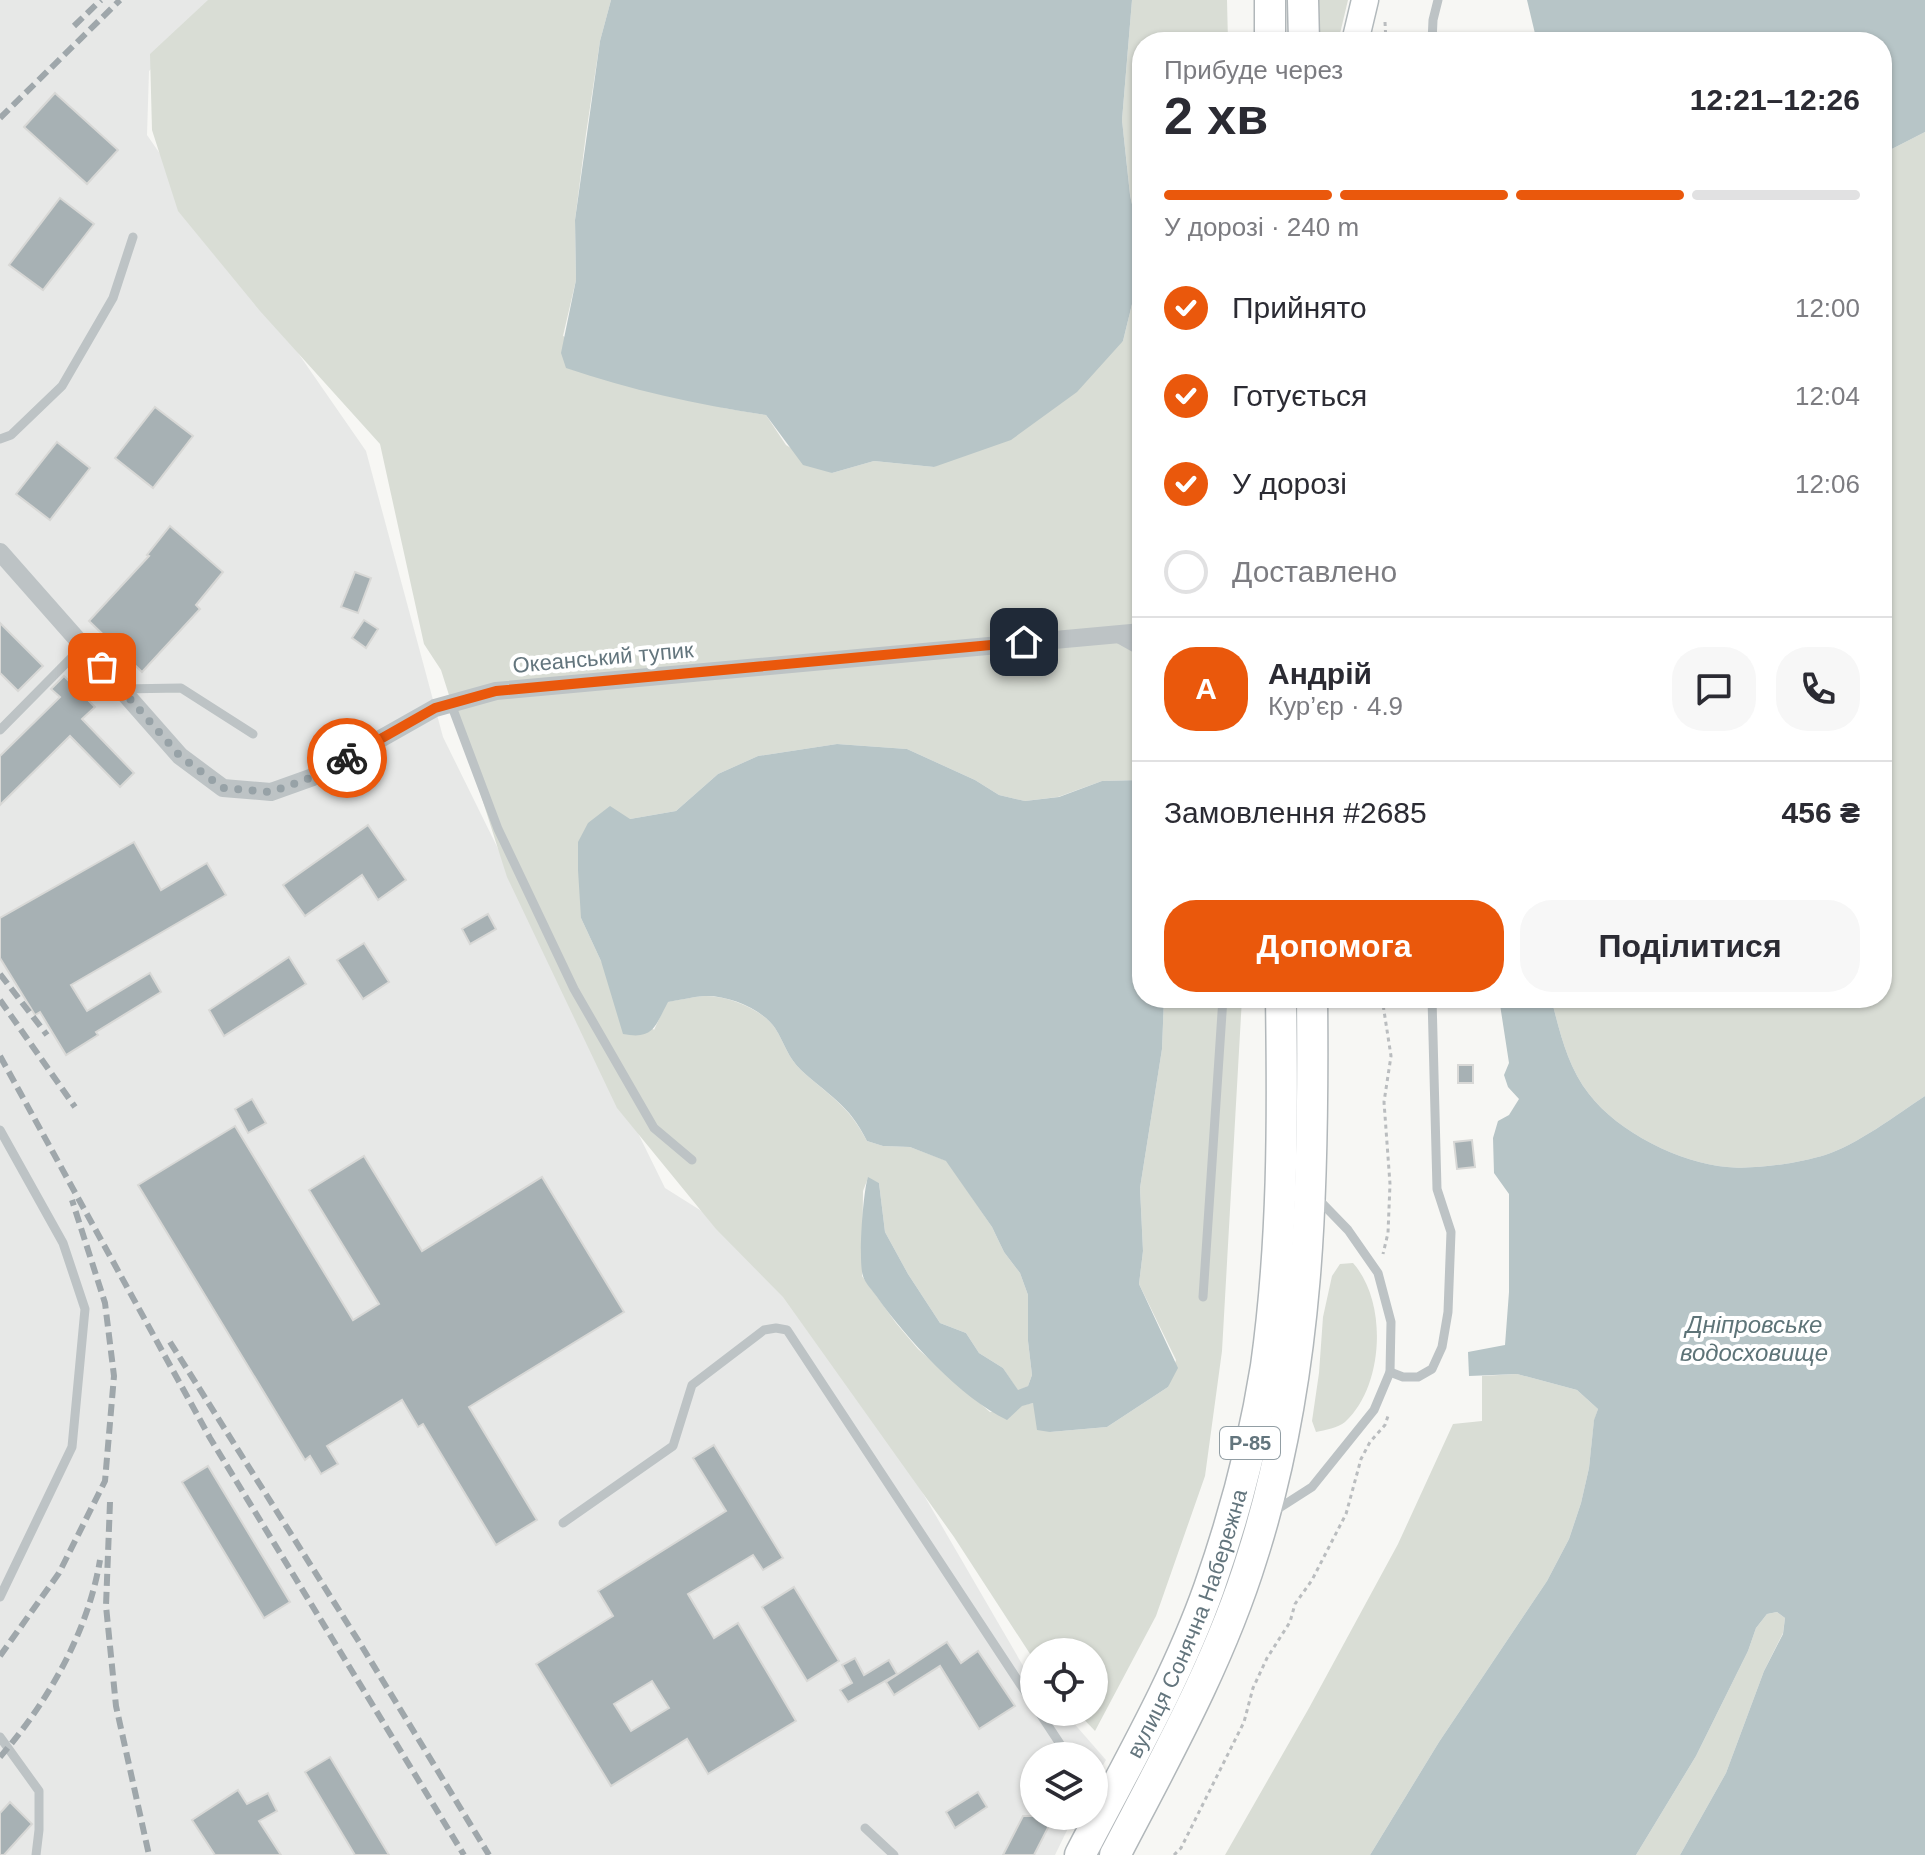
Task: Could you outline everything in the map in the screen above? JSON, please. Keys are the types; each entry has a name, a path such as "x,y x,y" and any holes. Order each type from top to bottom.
{"main road":[{"path":"1270,0 1270,32"},
{"path":"1303,0 1304,32"},
{"path":"1361,32 1376,8"},
{"name":"вулиця Сонячна Набережна","path":"1108,1789 1167,1685 1208,1590 1239,1492 1253,1431 1265,1369 1275,1282 1281,1008"},
{"name":"вулиця Сонячна Набережна","path":"1115,1855 1195,1698 1236,1601 1264,1519 1283,1437 1301,1331 1310,1191 1312,1008"},
{"name":"вулиця Сонячна Набережна","path":"1080,1855 1090,1830"}],"street":[{"name":"Океанський тупик","path":"0,552 180,756 223,788 271,792 313,777 435,708 496,691 1132,633"}],"lane":[{"path":"1432,32 1438,0"},
{"path":"0,439 11,435 62,386 113,298 133,237"},
{"path":"1110,635 1132,647"},
{"path":"0,730 83,646"},
{"path":"121,689 181,688 253,734"},
{"path":"451,703 498,829 574,989 654,1128 692,1160"},
{"path":"1203,1297 1222,1008"},
{"path":"1390,1372 1403,1377 1418,1377 1432,1369 1442,1347 1448,1312 1451,1232 1437,1189 1432,1008"},
{"path":"0,1130 63,1243 85,1309 72,1447 0,1597"},
{"path":"1264,1519 1312,1487 1374,1410 1390,1372 1391,1322 1378,1273 1348,1230 1310,1191"},
{"path":"563,1523 673,1446 692,1385 764,1330 787,1330 1020,1684"},
{"path":"0,1737 39,1791 36,1855"},
{"path":"865,1828 894,1855"}],"path":[{"path":"1376,8 1383,32"},
{"path":"1378,1273 1388,1233 1390,1184 1384,1102 1391,1056 1384,1008"},
{"path":"1174,1855 1181,1848 1229,1755 1267,1658 1290,1622 1295,1604 1312,1580 1346,1514 1361,1459 1370,1442 1385,1425 1389,1414 1380,1397"}],"shaded area":[{"path":"0,0 223,0 149,71 147,135 366,451 443,737 665,1188 792,1268 1020,1661 1020,1726 1076,1726 1090,1742 1020,1742 1020,1830 1067,1830 1055,1855 0,1855"},
{"path":"208,0 611,0 600,41 586,134 575,220 576,280 563,336 724,408 766,415 786,445 832,473 874,461 934,467 1123,341 1132,304 1132,780 1102,781 1058,797 1025,801 999,795 975,780 907,749 837,744 758,756 718,774 676,811 630,819 581,918 601,961 654,1030 667,1002 713,996 743,1004 769,1021 797,1065 845,1109 867,1141 883,1146 910,1147 947,1161 1020,1273 1028,1295 1032,1375 1028,1386 1018,1391 1003,1368 979,1353 966,1333 940,1323 885,1232 879,1183 868,1178 863,1191 862,1276 918,1349 990,1412 1033,1403 1050,1432 1107,1427 1168,1387 1176,1360 1139,1284 1143,1251 1140,1188 1162,1049 1164,1008 1241,1008 1222,1351 1205,1476 1156,1616 1108,1706 1108,1638 1020,1638 954,1537 783,1297 716,1229 617,1108 507,877 441,670 424,644 380,444 260,311 178,211 152,130 150,54"},
{"path":"1132,0 1227,0 1228,32 1132,32 1132,204 1122,120"},
{"path":"1319,0 1348,0 1340,32 1319,32"},
{"path":"1925,132 1925,1096 1863,1137 1825,1155 1763,1167 1709,1164 1651,1143 1601,1108 1581,1083 1570,1060 1554,1008 1892,1008 1892,149"},
{"path":"1353,1263 1372,1299 1377,1344 1374,1367 1358,1407 1345,1422 1316,1432 1312,1421 1323,1317 1332,1276 1340,1264"},
{"path":"1517,1374 1577,1390 1598,1409 1581,1503 1569,1539 1547,1581 1439,1742 1370,1855 1225,1855 1398,1544 1453,1424 1482,1421 1482,1376"},
{"path":"1777,1612 1785,1618 1783,1633 1764,1671 1726,1773 1680,1855 1636,1855 1696,1756 1748,1651 1756,1628 1767,1614"}],"water":[{"path":"611,0 1132,0 1122,120 1132,204 1132,304 1123,341 1077,392 1011,440 934,467 874,461 832,473 803,465 766,415 665,396 566,368 561,353 576,280 575,220 600,41"},
{"path":"1527,0 1925,0 1925,132 1892,149 1892,32 1535,32"},
{"path":"837,744 907,749 975,780 999,795 1025,801 1059,797 1102,781 1132,780 1132,1008 1164,1008 1162,1049 1140,1188 1143,1251 1139,1284 1178,1368 1168,1387 1107,1427 1050,1432 1037,1430 1033,1403 1022,1406 1007,1420 990,1410 954,1383 919,1348 865,1281 861,1242 868,1177 879,1183 885,1232 940,1323 966,1333 979,1353 1003,1368 1018,1390 1028,1386 1032,1375 1028,1295 1020,1273 946,1161 910,1147 883,1146 867,1141 846,1109 797,1065 769,1021 743,1004 704,996 668,1002 656,1024 647,1033 623,1034 601,961 581,918 578,842 588,823 610,806 630,819 676,811 718,774 758,756"},
{"name":"Дніпровське водосховище","path":"1501,1008 1554,1008 1570,1060 1581,1083 1601,1108 1633,1133 1670,1152 1709,1164 1738,1168 1790,1163 1837,1151 1925,1096 1925,1855 1680,1855 1726,1773 1764,1671 1783,1634 1785,1618 1777,1612 1767,1614 1756,1628 1748,1651 1696,1756 1636,1855 1370,1855 1439,1742 1547,1581 1569,1539 1589,1468 1598,1409 1577,1390 1517,1374 1469,1376 1468,1352 1505,1345 1509,1292 1509,1194 1494,1173 1493,1138 1498,1121 1509,1115 1519,1099 1508,1087 1504,1075 1509,1063"}],"building":[{"path":"55,93 118,150 87,184 24,127"},
{"path":"60,198 94,224 43,290 9,265"},
{"path":"155,407 193,436 153,488 115,458"},
{"path":"57,442 90,468 50,520 16,494"},
{"path":"170,526 223,572 196,605 200,609 142,672 89,621 149,556"},
{"path":"355,572 371,578 358,613 341,607"},
{"path":"364,620 378,629 366,648 352,638"},
{"path":"0,623 43,666 18,691 0,673"},
{"path":"64,676 95,707 82,719 134,773 120,787 70,736 0,805 0,756 60,697 51,689"},
{"path":"368,825 406,880 378,900 362,875 305,916 283,885"},
{"path":"134,842 161,890 207,863 226,895 71,985 87,1011 150,973 161,992 96,1032 98,1035 66,1055 40,1012 35,1015 0,958 0,918"},
{"path":"488,914 496,929 470,944 462,929"},
{"path":"364,943 389,982 363,999 337,960"},
{"path":"289,957 306,984 224,1036 209,1010"},
{"path":"1458,1065 1473,1065 1473,1083 1458,1083"},
{"path":"252,1099 266,1123 248,1133 235,1109"},
{"path":"235,1126 353,1320 379,1304 309,1190 364,1156 422,1251 542,1177 624,1312 469,1407 537,1520 496,1545 423,1424 418,1427 402,1400 327,1446 338,1464 321,1474 310,1456 305,1460 138,1185"},
{"path":"1472,1140 1475,1167 1457,1169 1454,1142"},
{"path":"714,1445 783,1558 763,1570 753,1555 688,1594 714,1638 738,1623 796,1721 708,1774 687,1739 611,1786 536,1664 613,1616 598,1591 726,1511 693,1458","holes":["652,1681 669,1708 631,1731 614,1704"]},
{"path":"208,1466 290,1602 264,1618 182,1482"},
{"path":"794,1587 839,1661 807,1681 762,1607"},
{"path":"947,1642 961,1663 978,1651 1015,1706 979,1729 940,1666 894,1695 886,1682"},
{"path":"855,1658 864,1675 889,1660 897,1674 848,1702 840,1690 852,1683 842,1665"},
{"path":"330,1757 389,1855 355,1855 305,1772"},
{"path":"238,1790 247,1804 268,1793 277,1811 259,1821 281,1855 215,1855 192,1820"},
{"path":"978,1792 987,1807 955,1828 946,1812"},
{"path":"10,1802 32,1824 4,1855 0,1855 0,1813"},
{"path":"1020,1822 1020,1830 1047,1830 1034,1855 1003,1855"}],"railway":[{"path":"74,26 101,0"},
{"path":"0,118 120,0"},
{"path":"0,974 47,1035"},
{"path":"0,1000 75,1107"},
{"path":"0,1056 210,1438 464,1855"},
{"path":"0,1656 59,1573 105,1481 114,1376 105,1303 72,1200"},
{"path":"170,1342 489,1855"},
{"path":"110,1502 106,1606 116,1706 149,1855"},
{"path":"0,1757 18,1736 64,1665 86,1613 100,1560"}],"way so far":[{"path":"102,667 180,756 223,788 271,792 313,777 347,758"}],"route":[{"path":"347,758 435,708 496,691 1024,642"}]}
